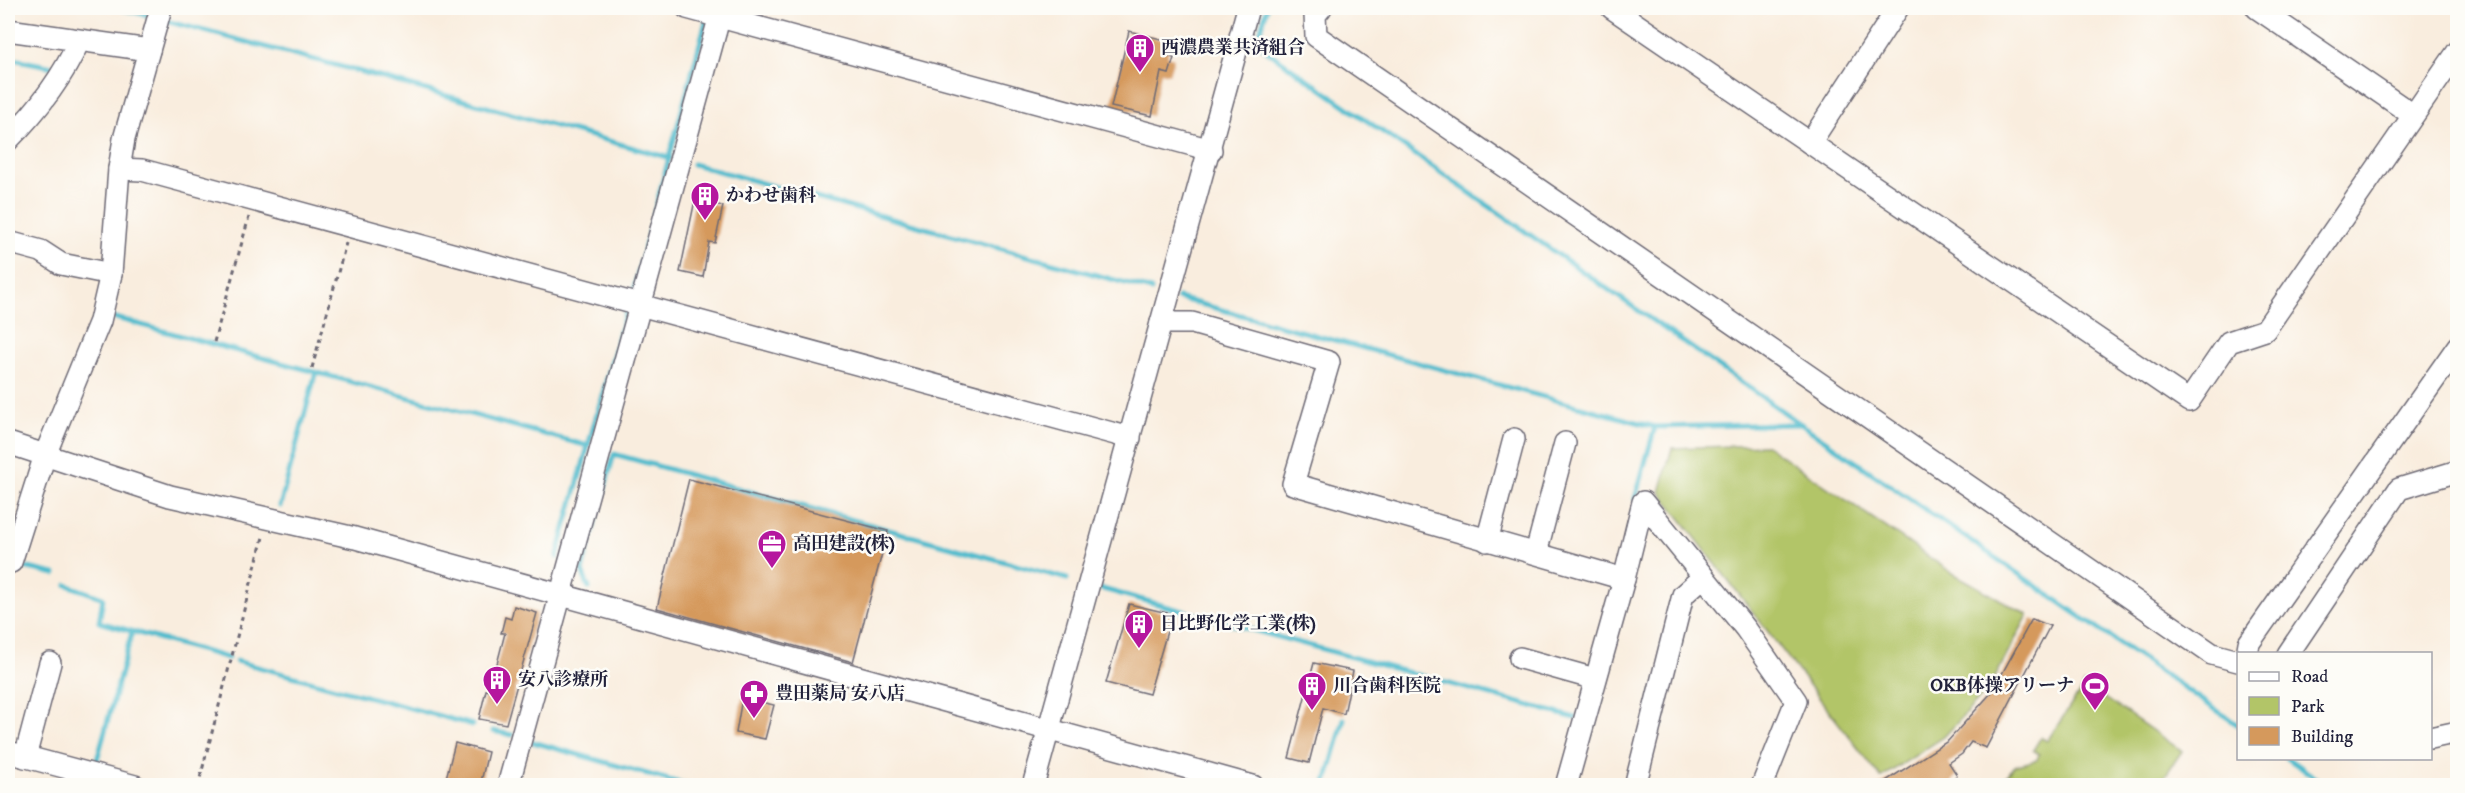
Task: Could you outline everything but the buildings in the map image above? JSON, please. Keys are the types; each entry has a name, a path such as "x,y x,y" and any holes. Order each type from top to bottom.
{"street":[{"path":"11,562 45,455 100,321 111,273 119,169 124,139 161,8"},
{"path":"687,8 721,12 1211,150"},
{"path":"1033,786 1211,150 1248,8"},
{"path":"1320,8 1315,15 1316,36 2212,654 2237,661"},
{"path":"1612,8 2189,401 2229,342 2265,330 2457,51"},
{"path":"1810,143 1898,8"},
{"path":"2257,8 2413,116"},
{"path":"508,786 642,306 721,12"},
{"path":"8,30 149,50"},
{"path":"8,140 27,120 71,59 79,41"},
{"path":"119,169 142,170 1130,438"},
{"path":"8,242 41,251 61,264 111,273"},
{"path":"1161,323 1192,323 1329,362 1293,484 1624,579"},
{"path":"2247,652 2249,643 2457,346"},
{"path":"1487,541 1514,439"},
{"path":"8,443 170,496 355,538 1253,786"},
{"path":"1536,553 1564,443"},
{"path":"2289,652 2399,489 2457,471"},
{"path":"1566,786 1624,579 1643,502 1746,629 1796,701 1762,786"},
{"path":"1635,786 1683,595 1703,577"},
{"path":"1520,658 1595,679"},
{"path":"50,663 16,754 135,786"},
{"path":"2432,738 2457,732"}],"path":[{"path":"214,342 254,201"},
{"path":"312,368 351,227"},
{"path":"198,786 268,518"}],"green space":[{"path":"1766,445 1951,572 2028,615 1990,687 1944,737 1881,778 1660,492 1672,448"},
{"name":"OKB体操アリーナ","path":"2085,684 2182,751 2159,785 2001,785 2014,766 2037,760 2039,754 2033,750 2041,737 2047,741"}],"waterway":[{"path":"118,8 151,16"},
{"path":"1267,8 1257,44 1795,420 2237,724"},
{"path":"166,21 358,71 670,158"},
{"path":"632,295 706,21"},
{"path":"8,58 58,68"},
{"path":"693,164 1151,290"},
{"path":"1178,298 1655,427 1801,424"},
{"path":"557,557 626,310"},
{"path":"112,317 588,446"},
{"path":"280,506 316,372"},
{"path":"1635,499 1655,427"},
{"path":"589,588 582,571 614,454 1067,579"},
{"path":"15,565 55,574"},
{"path":"67,585 103,598 99,622 228,658"},
{"path":"1099,588 1575,718"},
{"path":"95,767 132,632"},
{"path":"236,661 473,725"},
{"path":"1325,786 1344,719"},
{"path":"493,731 512,735"},
{"path":"533,742 690,786"},
{"path":"2290,760 2327,786"}],"place":[{"name":"西濃農業共済組合","path":"1140,74"},
{"name":"かわせ歯科","path":"705,222"},
{"name":"高田建設(株)","path":"772,570"},
{"name":"日比野化学工業(株)","path":"1139,650"},
{"name":"安八診療所","path":"497,706"},
{"name":"川合歯科医院","path":"1312,712"},
{"name":"OKB体操アリーナ","path":"2095,712"},
{"name":"豊田薬局 安八店","path":"754,720"}]}
